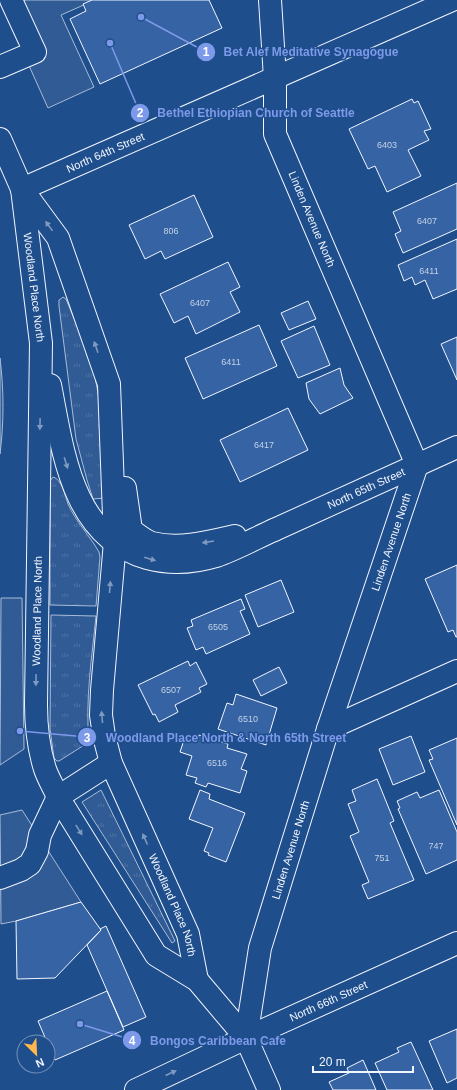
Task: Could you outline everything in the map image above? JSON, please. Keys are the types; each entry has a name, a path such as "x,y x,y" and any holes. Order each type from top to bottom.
{"main road":[{"path":"0,67 35,52 11,0"},
{"name":"Linden Avenue North","path":"246,1038 260,948 328,729 417,465 275,134 275,78 270,0"},
{"name":"North 64th Street","path":"22,189 452,0"},
{"name":"Woodland Place North","path":"0,139 22,189 58,238 109,384 115,542 102,690 101,715 104,736 111,763 188,934 197,980"},
{"name":"Woodland Place North","path":"22,189 41,343 36,731 45,769 58,797 156,955 197,980 246,1038"},
{"name":"North 65th Street","path":"41,343 65,462 85,510 102,531 115,542 138,555 157,561 187,562 216,556 457,447"},
{"path":"109,384 131,530 150,543 176,546 211,542 235,536 274,530"},
{"path":"328,729 457,671"},
{"path":"0,878 21,870 30,864 37,851 40,835 58,797 111,763"},
{"name":"North 66th Street","path":"144,1088 246,1038 457,944"},
{"path":"246,1038 269,1090"}],"green space":[{"path":"63,297 66,299 78,328 95,377 101,409 105,498 93,499 76,439 59,306 59,300"},
{"path":"0,358 3,406 0,454"},
{"path":"53,477 56,478 61,484 71,511 99,552 100,557 96,606 50,605 50,481"},
{"path":"51,615 96,616 88,694 89,742 59,761 54,758 50,729"},
{"path":"101,790 175,941 172,943 82,802"}],"shaded area":[{"path":"26,0 95,0 61,15 94,87 48,108 4,10"},
{"path":"1,598 22,598 24,749 0,765"},
{"path":"22,810 81,902 1,924 0,815"}],"building":[{"path":"92,0 209,0 222,28 100,84 70,19 86,11 83,4"},
{"path":"412,99 414,103 418,101 431,129 424,131 429,140 408,150 421,176 387,192 375,166 368,169 349,129"},
{"path":"457,183 457,229 403,253 395,234 401,231 393,212"},
{"path":"194,195 213,237 165,259 161,251 145,259 129,225"},
{"path":"457,239 457,289 433,299 425,280 415,285 412,277 404,281 398,265"},
{"path":"228,262 240,287 230,292 240,312 196,334 188,316 174,323 160,294"},
{"path":"308,301 316,319 289,330 281,313"},
{"path":"259,325 277,366 203,399 185,358"},
{"path":"314,326 330,365 298,378 281,341"},
{"path":"457,337 457,380 441,344"},
{"path":"340,368 344,385 353,398 320,414 309,399 306,383"},
{"path":"288,408 308,450 240,482 220,440"},
{"path":"457,565 456,637 453,630 448,632 425,579"},
{"path":"281,580 294,612 258,627 245,595"},
{"path":"241,599 245,609 240,611 250,634 206,654 203,647 196,650 187,628 193,626 191,620"},
{"path":"188,661 190,666 196,662 207,684 199,688 201,692 175,705 178,712 159,722 155,714 153,715 138,685"},
{"path":"279,667 287,683 261,696 253,680"},
{"path":"236,694 277,708 266,745 218,729 227,703 233,705"},
{"path":"199,735 228,744 227,748 247,754 241,769 247,771 240,793 208,783 206,787 195,783 197,778 186,775 192,756 180,752 185,737 197,741"},
{"path":"411,736 425,772 393,785 379,749"},
{"path":"457,738 457,825 429,760 433,759 429,750"},
{"path":"377,779 394,821 390,823 414,880 368,899 362,885 369,882 350,836 359,832 348,804 356,801 352,790"},
{"path":"200,790 210,794 209,799 245,813 226,862 208,855 209,853 204,851 213,828 189,819"},
{"path":"439,790 457,832 457,860 426,874 398,809 400,808 397,801 417,792 420,798"},
{"path":"81,902 101,930 55,978 17,979 16,921"},
{"path":"106,926 146,1017 123,1027 87,945 101,930 100,929"},
{"path":"107,991 124,1030 56,1060 56,1034 44,1034 38,1021"},
{"path":"457,1029 457,1078 447,1083 429,1041"},
{"path":"411,1042 433,1090 387,1090 375,1063 399,1052 397,1048"},
{"path":"363,1060 376,1090 333,1090 329,1082 349,1073 347,1068"}],"place":[{"name":"Bet Alef Meditative Synagogue","path":"141,17"},
{"name":"Bethel Ethiopian Church of Seattle","path":"110,43"},
{"name":"Woodland Place North & North 65th Street","path":"20,731"},
{"name":"Bongos Caribbean Cafe","path":"80,1024"}]}
